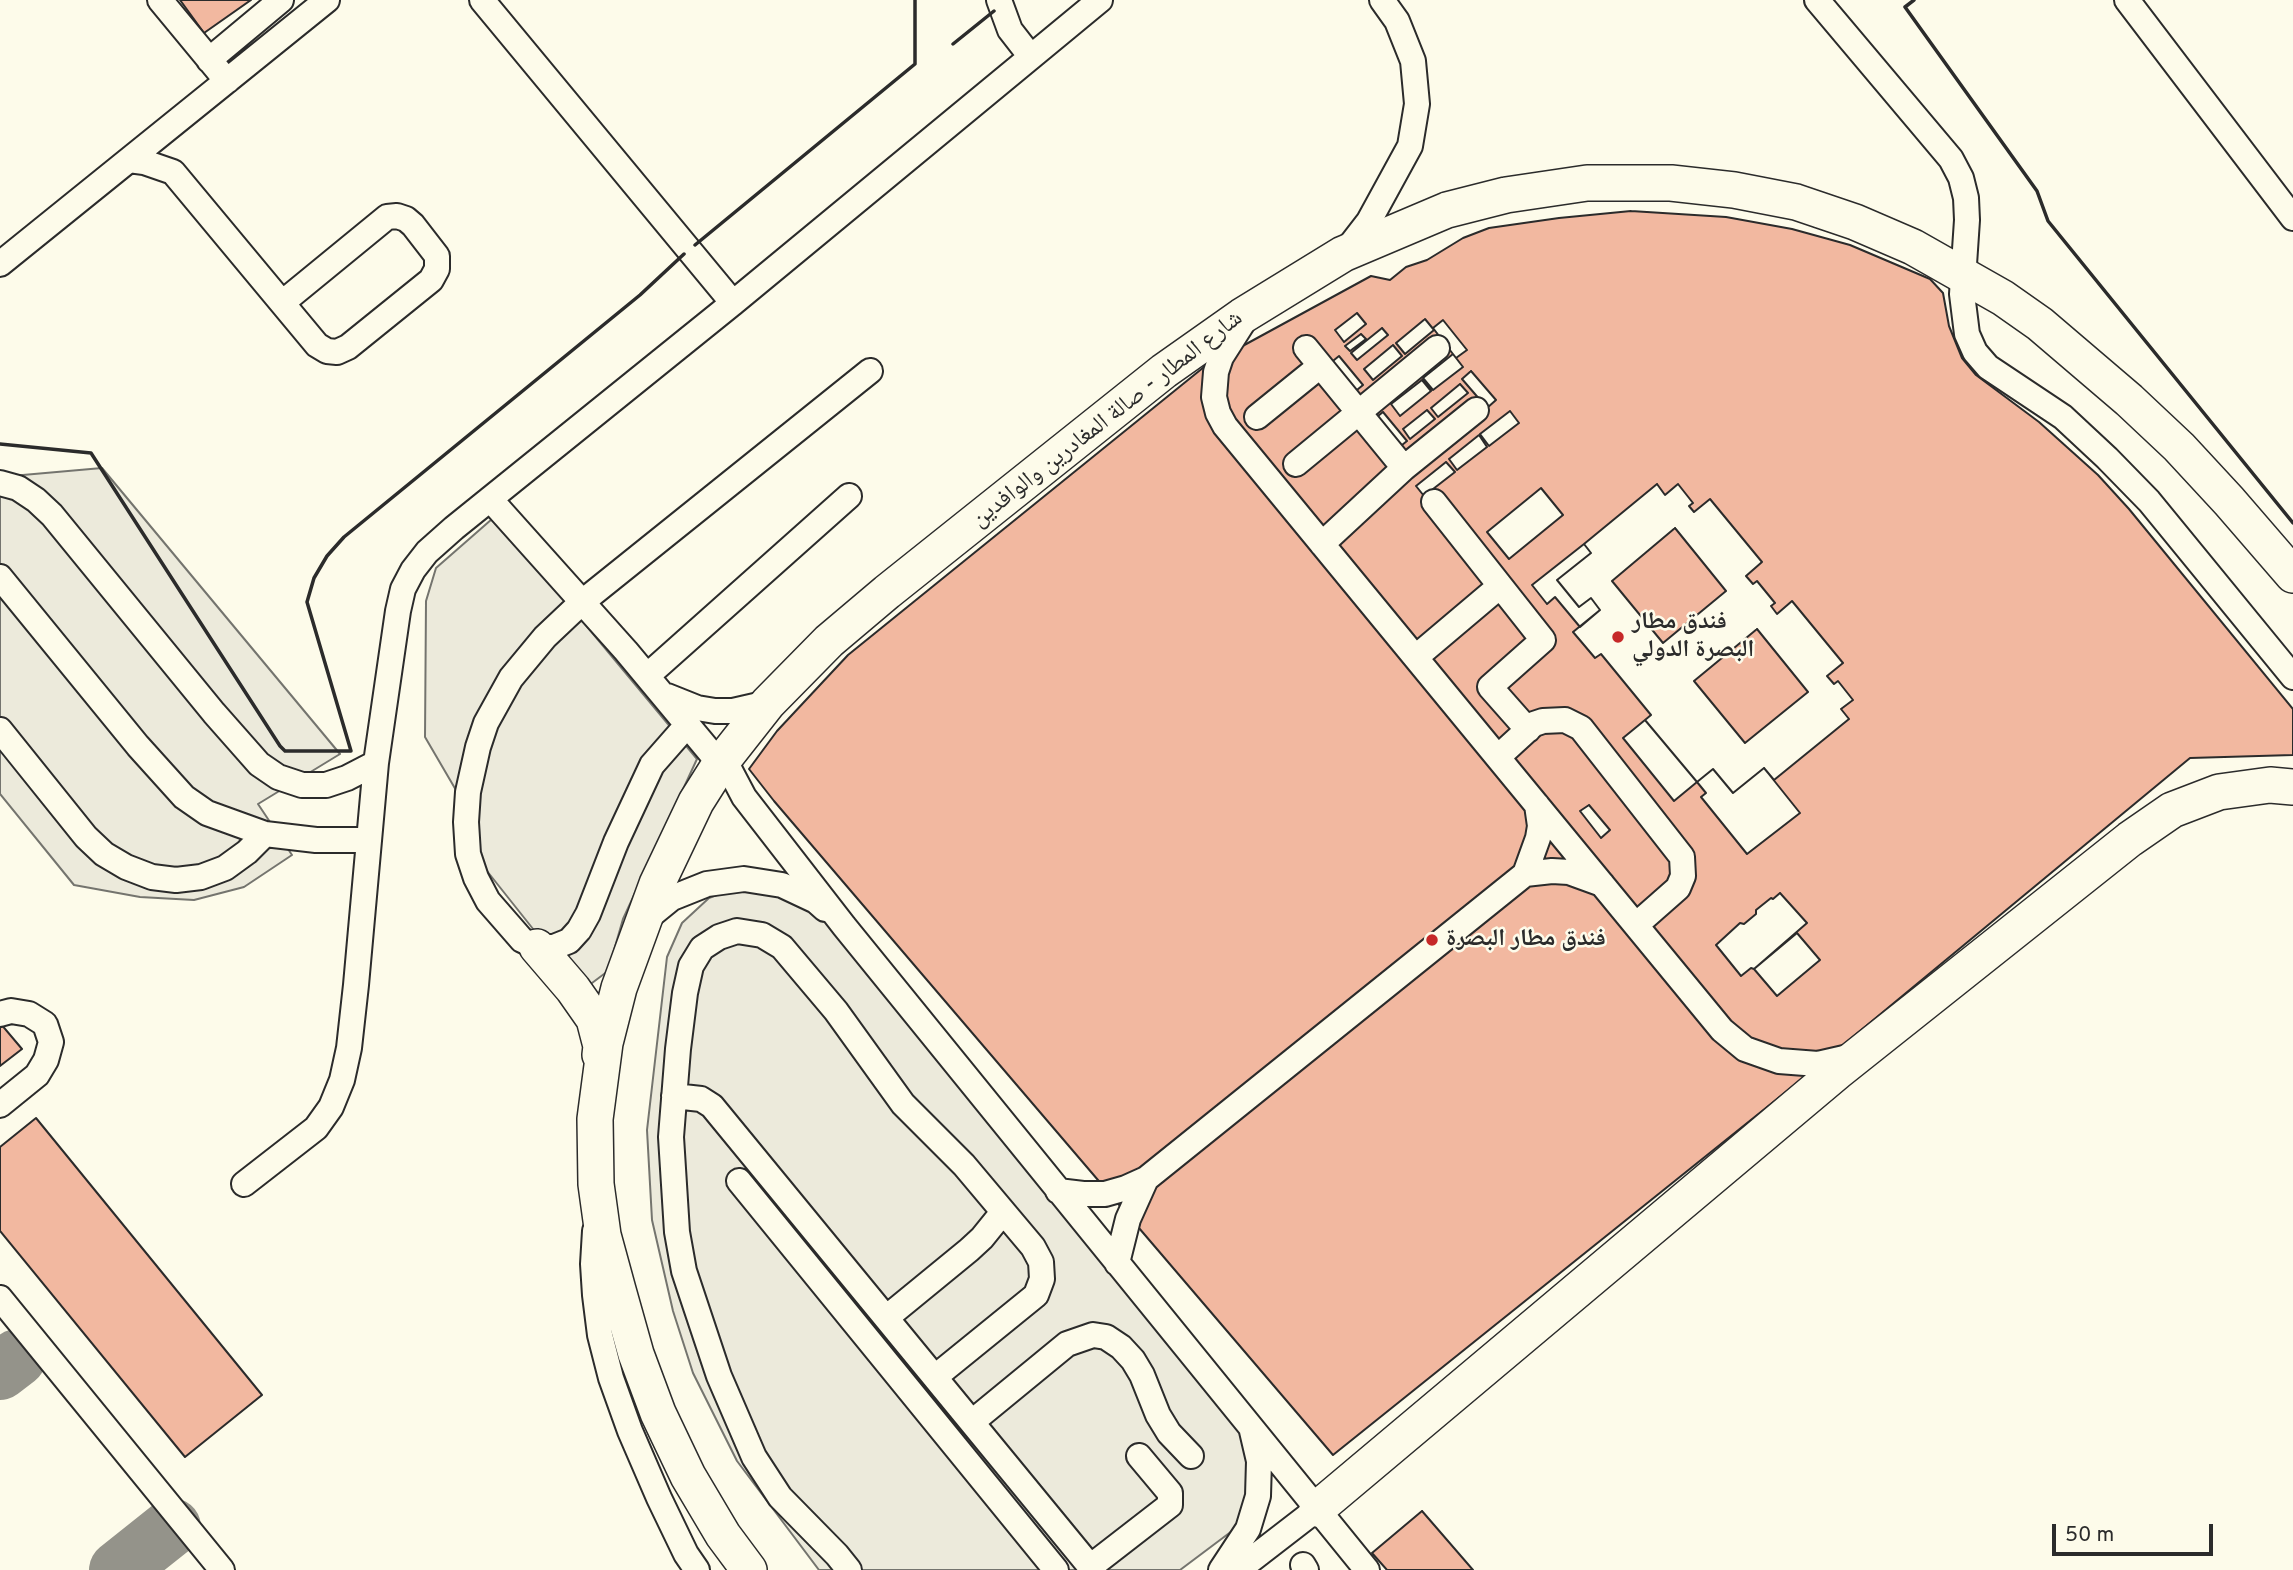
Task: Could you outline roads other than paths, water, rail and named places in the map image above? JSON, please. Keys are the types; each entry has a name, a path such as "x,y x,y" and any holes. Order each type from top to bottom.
{"highway":[{"name":"شارع المطار - صالة المغادرين والوافدين","path":"749,1570 723,1535 688,1476 658,1413 636,1354 603,1235 596,1184 595,1119 599,1086 605,1043 619,988 643,921 675,843 696,802 722,762 768,703 829,641 1164,371 1256,307 1343,254 1447,210 1506,195 1587,183 1671,183 1734,190 1796,202 1855,222 1913,247 1964,275 2040,324 2179,447 2293,575"},
{"path":"1317,1509 1859,1054 2130,839 2172,810 2219,792 2270,785 2293,787"},
{"path":"537,947 573,989 594,1019 601,1046 599,1086"}],"lane":[{"path":"160,0 226,81"},
{"path":"209,60 281,0"},
{"path":"3,257 129,160 327,0"},
{"path":"482,0 733,303"},
{"path":"999,0 1010,30 1031,57"},
{"path":"244,1184 316,1128 331,1107 342,1080 349,1048 356,985 376,763 396,621 403,589 413,570 427,552 490,499 733,303 1100,0"},
{"path":"1343,254 1369,221 1410,146 1418,104 1413,61 1397,21 1382,0"},
{"path":"1817,0 1951,159 1961,178 1966,198 1967,220 1962,294 1967,334 1975,352 1988,367 2063,417 2149,500 2293,677"},
{"path":"2127,0 2293,218"},
{"path":"173,124 173,172"},
{"path":"129,160 173,172 282,303 317,345 327,351 337,352 348,347 431,281 437,269 437,256 406,219 397,216 387,218 282,303"},
{"path":"1256,307 1221,357 1214,387 1218,413 1225,426 1722,1030 1745,1049 1761,1057 1800,1064 1837,1061 1859,1054"},
{"path":"1296,464 1437,348"},
{"path":"1257,417 1313,357 1404,468"},
{"path":"688,724 652,765 579,930 569,941 554,947 537,947 522,940 488,901 476,878 468,854 466,822 471,773 486,723 510,678 545,637 581,603 870,371"},
{"path":"1322,544 1404,468 1476,410"},
{"path":"0,483 18,488 52,515 259,764 278,778 302,785 326,785 376,763"},
{"path":"655,685 849,496"},
{"path":"490,499 722,762 744,797 844,926 1367,1570"},
{"path":"1434,502 1543,640 1490,687 1528,730"},
{"path":"0,577 138,746 184,797 207,813 265,834 316,840 368,840"},
{"path":"1416,657 1500,586"},
{"path":"655,685 697,708 715,711 733,711 768,703"},
{"path":"1498,758 1534,724 1553,719 1574,723 1682,857 1683,876 1678,888 1636,925"},
{"path":"0,730 86,837 104,854 126,867 152,877 176,880 201,877 225,868 265,834"},
{"path":"1059,1191 1105,1194 1146,1179 1525,874 1538,838 1540,826 1537,805"},
{"path":"1525,874 1569,872 1602,884"},
{"path":"643,921 672,898 707,884 744,879 782,885 793,890 816,901 844,926"},
{"path":"849,1570 829,1546 793,1512 766,1478 754,1457 719,1376 684,1271 677,1232 671,1137 674,1096 685,993 691,966 702,948 719,937 737,931 762,935 782,947 835,1011 903,1104 964,1165 1033,1247 1041,1262 1042,1279 1036,1295 935,1377"},
{"path":"0,1014 10,1011 29,1014 44,1024 51,1042 46,1060 37,1075 0,1105"},
{"path":"674,1096 701,1099 712,1106 1091,1568 1170,1505 1170,1493 1139,1456"},
{"path":"1117,1262 1128,1219 1146,1179"},
{"path":"739,1181 1056,1570"},
{"path":"596,1184 593,1264 595,1295 600,1335 611,1378 654,1487 686,1554 697,1570"},
{"path":"887,1318 975,1244 1003,1212"},
{"path":"0,1298 222,1570"},
{"path":"972,1422 1067,1344 1093,1335 1107,1337 1133,1360 1158,1415 1191,1456"},
{"path":"1221,1570 1248,1529 1258,1496 1259,1461 1251,1427"},
{"path":"1238,1570 1317,1509"}],"place":[{"name":"فندق مطار البصرة الدولي","path":"1618,637"},
{"name":"فندق مطار البصرة","path":"1432,940"}]}
